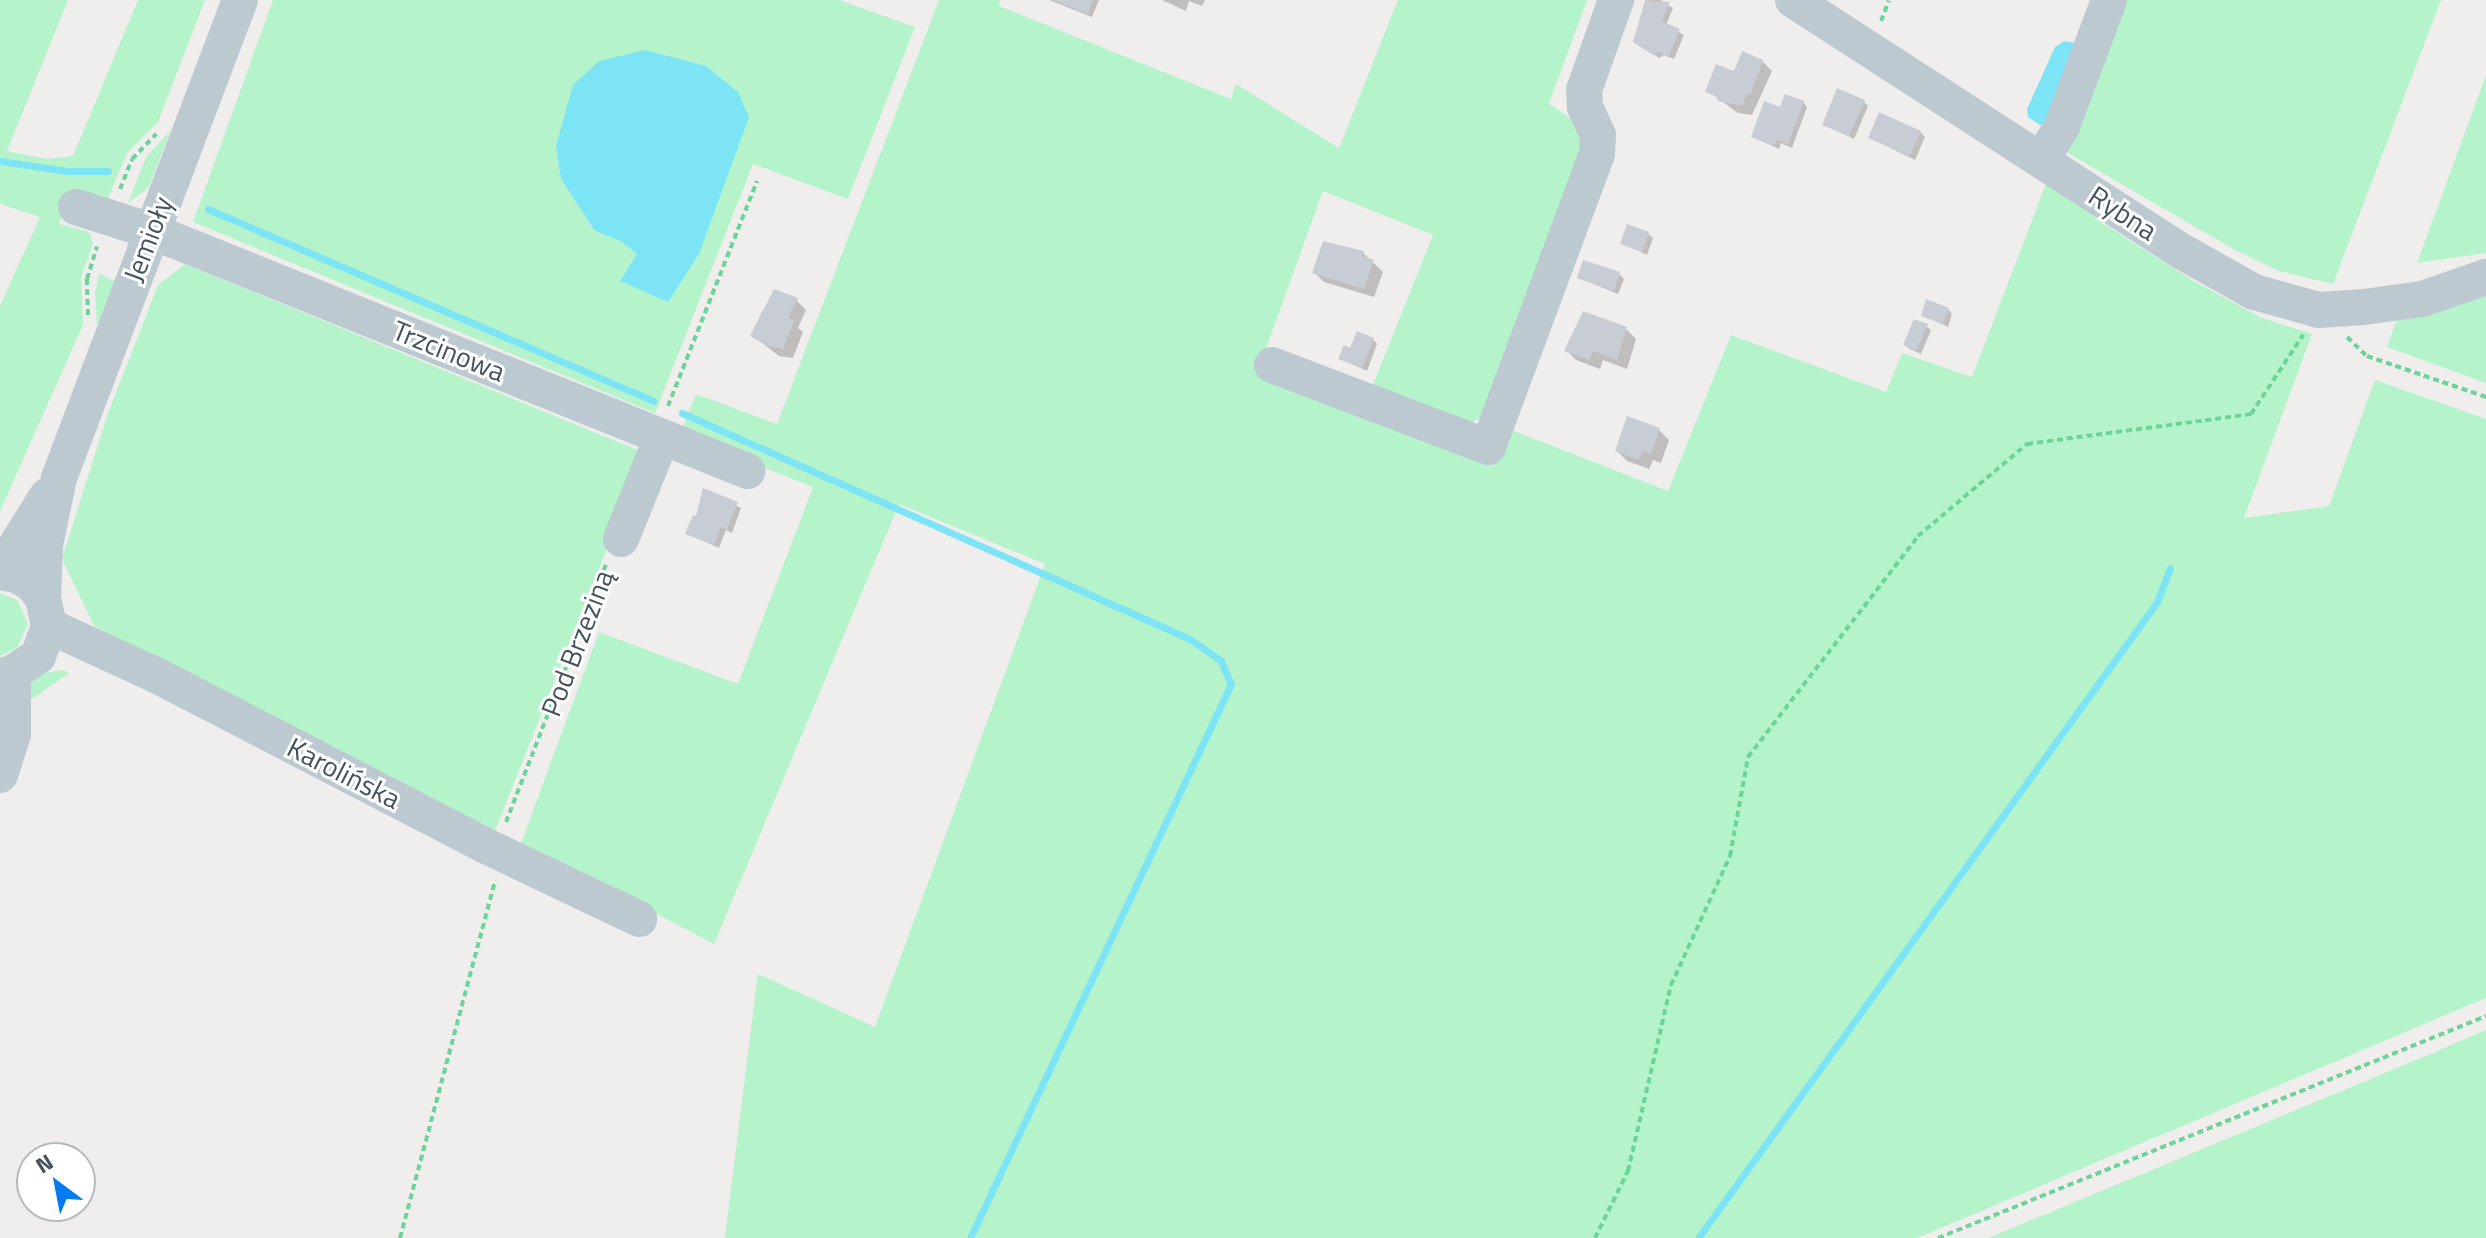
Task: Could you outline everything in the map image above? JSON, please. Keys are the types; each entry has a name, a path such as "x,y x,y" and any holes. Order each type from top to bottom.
{"street":[{"name":"Jemioły","path":"0,775 13,734 59,478 240,0"},
{"path":"1272,365 1488,447 1597,154 1598,135 1585,107 1584,90 1616,0"},
{"name":"Rybna","path":"1793,0 2183,252 2254,292 2319,310 2422,299 2486,277"},
{"path":"2041,160 2062,126 2109,0"},
{"name":"Trzcinowa","path":"92,212 151,231 747,471"},
{"name":"Pod Brzeziną","path":"621,539 660,436"},
{"name":"Jemioły","path":"0,571 59,478"},
{"name":"Karolińska","path":"0,571 17,575 32,584 29,646 156,675 494,850 639,919"}],"path":[{"path":"88,322 87,279 92,212 132,159 163,127"},
{"path":"660,436 757,181"},
{"path":"1595,1238 1628,1171 1671,985 1730,856 1748,757 1918,536 2027,444 2251,414 2319,310 2367,356 2486,397"},
{"name":"Pod Brzeziną","path":"400,1238 495,880 494,850 611,553 621,539"},
{"path":"1938,1238 2486,1016"}],"green space":[{"path":"0,0 68,0 7,151 47,159 73,156 138,0 205,0 158,122 127,153 108,198 70,193 59,224 89,232 93,244 81,277 83,325 0,511 0,306 40,217 0,204"},
{"path":"273,0 839,0 915,27 848,199 753,164 655,413 193,222","holes":["706,66 738,92 668,302 621,281 637,254 622,242 594,230 561,179"]},
{"path":"939,0 1000,0 999,6 1231,99 1236,84 1339,148 1398,0 1587,0 1549,104 1587,129 1591,144 1481,417 1462,429 1370,392 1433,235 1323,191 1264,354 1357,408 1493,464 1507,428 1668,491 1731,335 1886,392 1902,353 1972,377 2047,181 2102,223 2197,283 2260,317 2312,334 2244,518 2329,506 2375,380 2486,419 2486,998 1917,1238 725,1238 758,974 875,1027 1045,564 899,504 714,944 649,910 517,854 599,632 738,684 813,487 680,434 696,394 777,424"},
{"path":"2115,0 2441,0 2333,284 2279,271 2235,250 2061,149"},
{"path":"2486,75 2486,253 2417,263"},
{"path":"171,130 148,188 128,203 146,157"},
{"path":"185,264 645,453 495,831 94,626 62,559 107,416 158,285"},
{"path":"99,274 115,281 97,327 95,292"},
{"path":"2486,291 2486,383 2387,347 2400,310"},
{"path":"0,593 17,600 28,624 17,648 0,656"},
{"path":"64,670 69,673 22,706 28,683 43,673"},
{"path":"2486,1030 2486,1238 1988,1238 2416,1060"}],"water":[{"path":"2064,41 2075,43 2049,122 2040,125 2028,117 2027,109 2055,47"},
{"path":"645,50 706,66 738,92 749,117 699,254 668,302 620,281 637,254 622,242 594,230 561,179 556,146 573,85 599,61"}],"building":[{"path":"1053,0 1093,0 1088,14"},
{"path":"1645,0 1670,2 1662,21 1680,29 1669,56 1658,52 1653,55 1633,42"},
{"path":"1742,51 1763,60 1750,95 1747,94 1742,106 1718,101 1716,96 1705,92 1716,64 1734,71"},
{"path":"1837,88 1865,100 1849,136 1822,125"},
{"path":"1785,94 1804,101 1788,144 1777,140 1774,146 1751,137 1764,101 1780,107"},
{"path":"1879,112 1921,131 1910,156 1868,138"},
{"path":"1627,224 1649,232 1642,252 1620,244"},
{"path":"1323,241 1364,251 1363,256 1374,260 1364,289 1312,273"},
{"path":"1583,260 1620,272 1614,291 1577,278"},
{"path":"774,289 798,298 788,318 794,321 783,349 767,346 750,336"},
{"path":"1926,299 1949,308 1943,324 1921,316"},
{"path":"1583,311 1627,327 1617,360 1593,351 1589,360 1564,351"},
{"path":"1914,319 1928,324 1916,351 1903,345"},
{"path":"1357,331 1374,338 1362,368 1338,359 1344,345 1350,348"},
{"path":"1627,416 1660,428 1651,454 1643,451 1639,460 1615,451"},
{"path":"703,488 738,502 727,530 721,527 714,545 685,534 693,515 696,516"}],"waterway":[{"path":"0,161 67,171 108,171"},
{"path":"208,209 653,401"},
{"path":"682,413 1190,639 1221,661 1231,684 970,1238"},
{"path":"1698,1238 2157,602 2170,568"}]}
